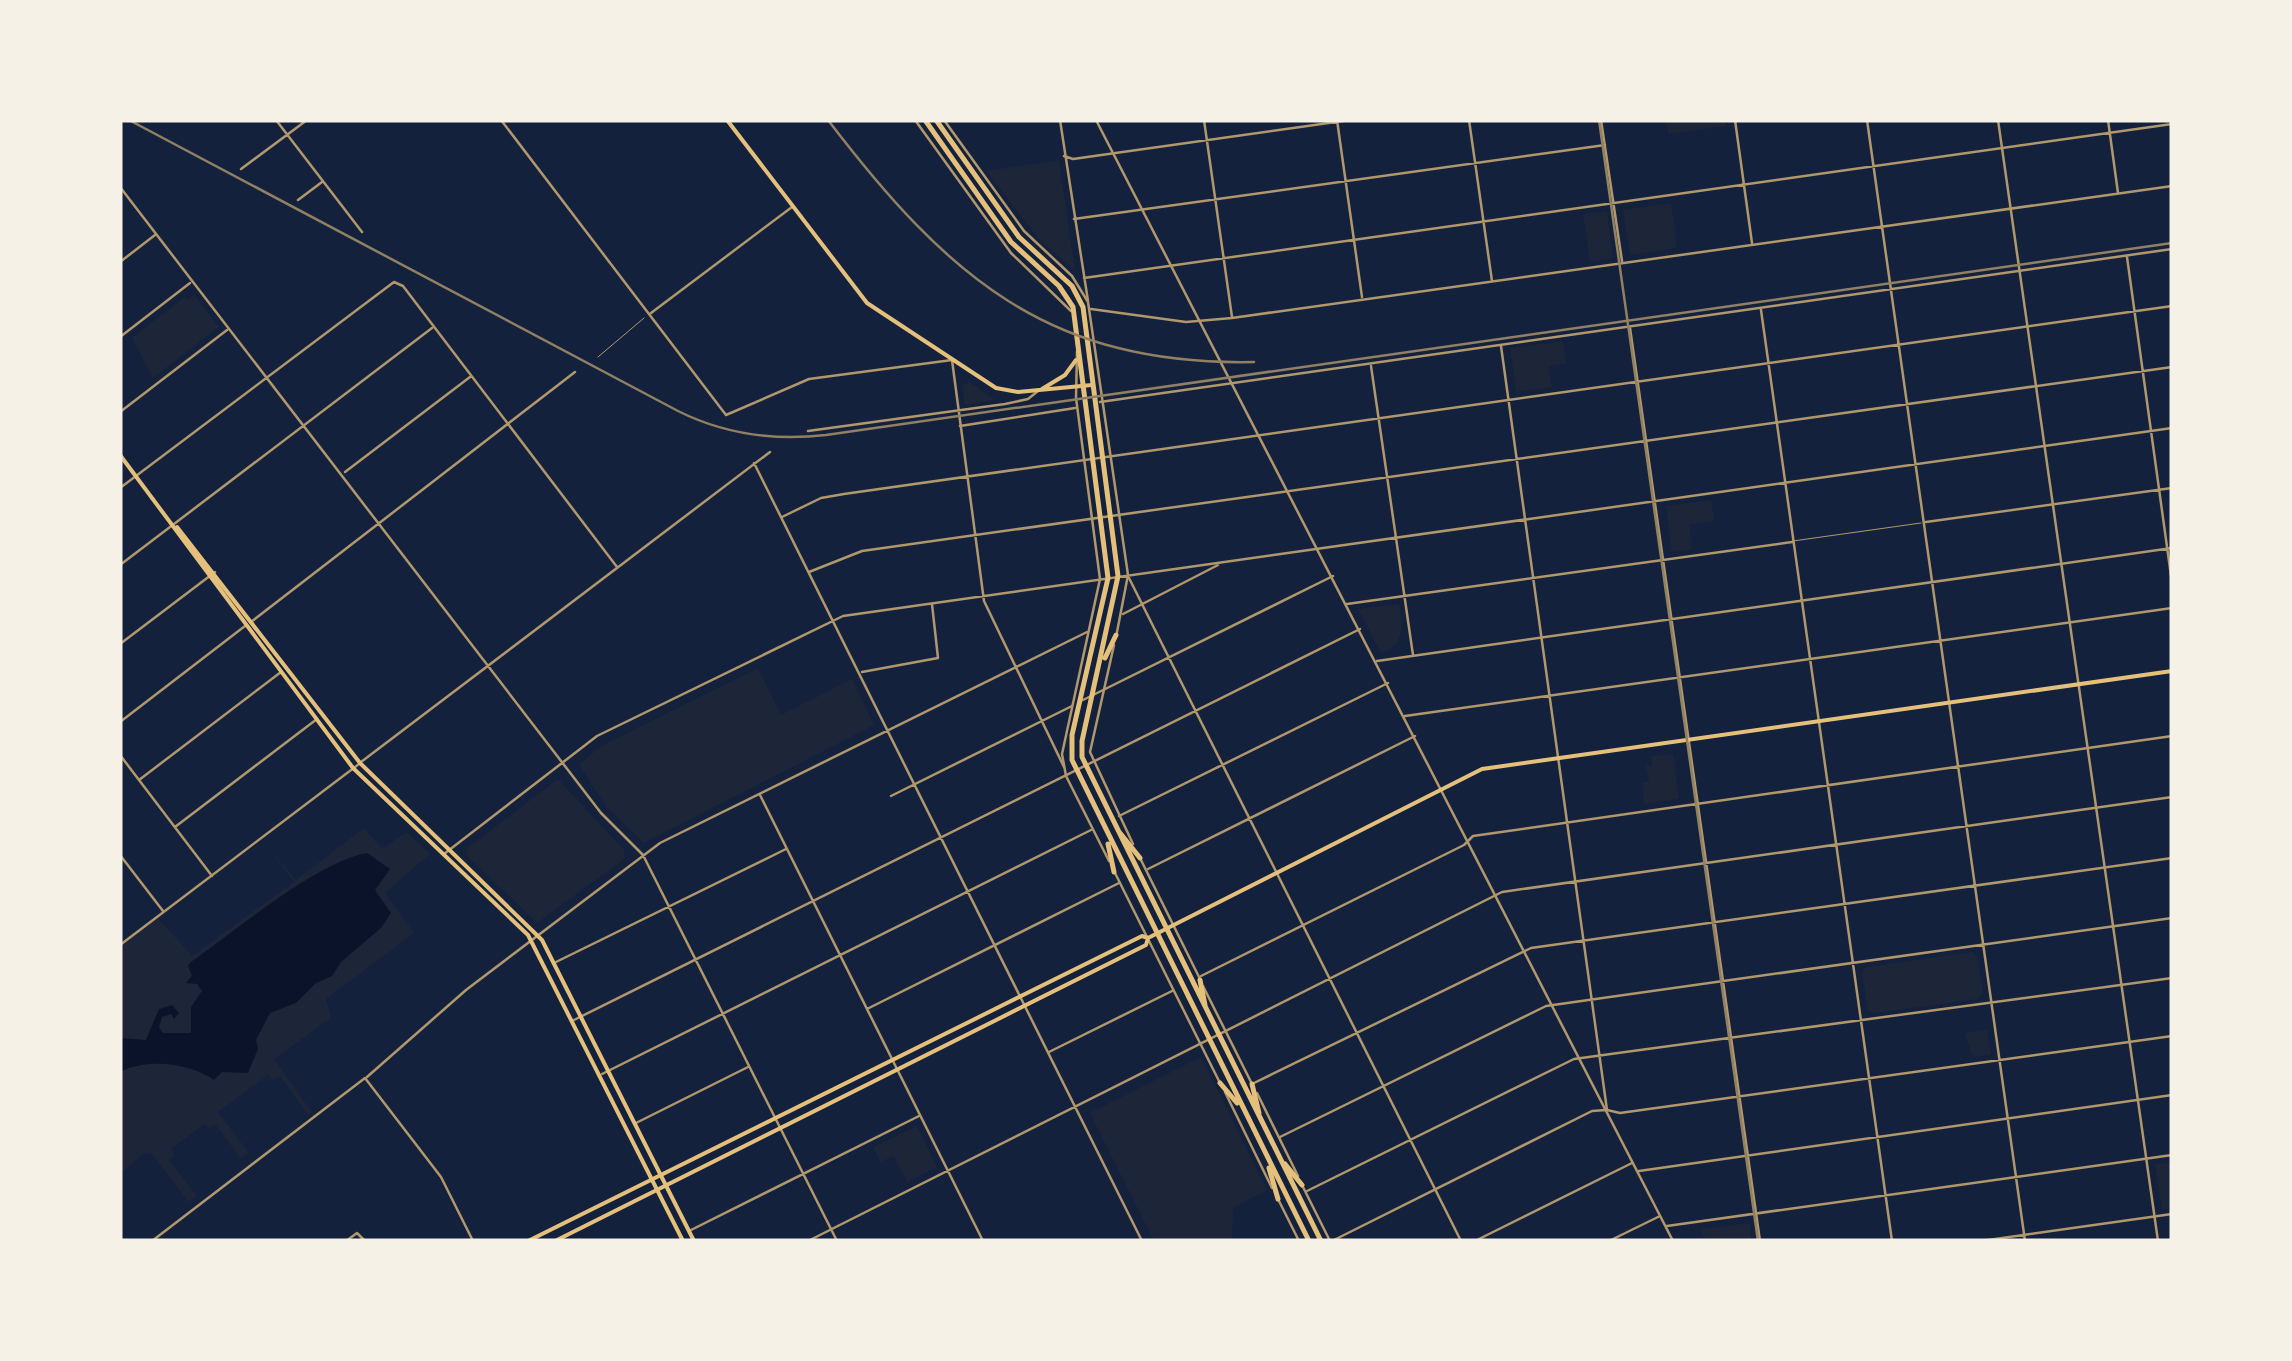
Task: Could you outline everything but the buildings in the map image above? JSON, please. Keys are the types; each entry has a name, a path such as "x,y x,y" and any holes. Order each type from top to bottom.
{"highway":[{"path":"925,120 1011,242 1068,297 1075,320 1104,578 1071,744 1076,771 1309,1241"},
{"path":"936,120 1019,238 1072,286 1083,307 1115,516 1118,576 1082,740 1085,766 1321,1241"},
{"path":"1099,670 1116,635"},
{"path":"1113,825 1140,858"},
{"path":"1104,832 1114,872"},
{"path":"1200,979 1207,1013"},
{"path":"1220,1082 1244,1111"},
{"path":"1252,1084 1261,1121"},
{"path":"1278,1155 1302,1184"},
{"path":"1266,1156 1278,1199"}],"main road":[{"path":"727,120 867,303 1001,390 1092,384"},
{"path":"1040,390 1064,375 1076,360"},
{"path":"120,455 353,768 532,941 683,1241"},
{"path":"173,524 215,572 360,763 539,936 694,1241"},
{"path":"555,1241 1146,945 1148,938 1165,928 1482,769 2172,671"},
{"path":"528,1241 1142,936 1148,938"}],"street":[{"path":"276,120 362,232"},
{"path":"240,169 307,120"},
{"path":"915,120 1011,253 1054,290 1075,320"},
{"path":"944,120 1024,232 1072,276 1088,302"},
{"path":"1060,120 1089,308 1106,457"},
{"path":"1096,120 1672,1241"},
{"path":"1204,120 1232,318"},
{"path":"1064,156 1114,153 1350,120"},
{"path":"1469,120 1492,281"},
{"path":"1601,120 1622,263"},
{"path":"1735,120 1752,245"},
{"path":"1867,120 2025,1241"},
{"path":"1998,120 2158,1241"},
{"path":"2108,120 2118,193"},
{"path":"503,121 726,415 809,380 952,360 983,595 1064,767"},
{"path":"1337,121 1362,300"},
{"path":"1084,278 2172,124"},
{"path":"1074,219 1605,144"},
{"path":"298,200 323,182"},
{"path":"1089,308 1202,321 1232,318 2172,186"},
{"path":"120,187 601,813 643,856 837,1241"},
{"path":"651,313 793,206"},
{"path":"120,262 156,234"},
{"path":"1100,402 2172,249"},
{"path":"2127,255 2172,582"},
{"path":"120,337 192,282"},
{"path":"120,488 391,282 403,286 617,568"},
{"path":"782,517 820,498 2172,306"},
{"path":"1761,308 1892,1241"},
{"path":"598,356 644,318"},
{"path":"120,565 433,327"},
{"path":"1630,328 1760,1241"},
{"path":"120,412 229,330"},
{"path":"1078,345 1078,408 1088,459"},
{"path":"1501,346 1607,1110"},
{"path":"1371,364 1413,655"},
{"path":"809,572 830,560 862,551 2172,367"},
{"path":"120,722 575,372"},
{"path":"342,474 471,376"},
{"path":"808,431 1025,400 1040,390"},
{"path":"958,426 1078,408"},
{"path":"443,855 607,730 833,620 932,602 2172,428"},
{"path":"120,945 770,452"},
{"path":"754,463 1142,1241"},
{"path":"1347,604 2172,488"},
{"path":"1115,516 1128,575 1461,1241"},
{"path":"1377,661 2170,549"},
{"path":"1121,615 1224,562"},
{"path":"120,644 215,572"},
{"path":"1128,575 1091,740 1092,762 1331,1241 1592,1111 1620,1113 2172,1036"},
{"path":"891,796 1333,576"},
{"path":"1104,578 1062,740 1066,776 1299,1241"},
{"path":"859,673 938,658 932,602"},
{"path":"1405,716 2172,608"},
{"path":"573,1021 1360,630"},
{"path":"154,1240 643,856 1088,631"},
{"path":"139,780 287,666"},
{"path":"1118,816 1388,682"},
{"path":"175,828 323,714"},
{"path":"1146,870 1415,736"},
{"path":"1200,979 1473,836 2172,736"},
{"path":"120,755 212,876"},
{"path":"759,794 983,1241"},
{"path":"808,1241 1496,896 1577,881 2172,797"},
{"path":"600,1075 1093,829"},
{"path":"554,963 787,848"},
{"path":"120,856 164,912"},
{"path":"1252,1084 1524,950 2172,858"},
{"path":"867,1009 1120,883"},
{"path":"1278,1138 1552,1005 2172,918"},
{"path":"1306,1192 1581,1060 2172,978"},
{"path":"1048,1052 1174,990"},
{"path":"636,1124 750,1067"},
{"path":"365,1078 441,1177 473,1241"},
{"path":"1638,1171 2172,1096"},
{"path":"688,1231 920,1116"},
{"path":"1666,1226 2172,1155"},
{"path":"1475,1241 1633,1162"},
{"path":"1981,1241 2172,1214"},
{"path":"1609,1241 1660,1216"},
{"path":"346,1241 357,1233 365,1241"}],"shaded area":[{"path":"1666,120 1725,120 1726,126 1668,134"},
{"path":"1059,160 1075,271 1039,239 986,171"},
{"path":"1671,203 1677,248 1630,255 1623,210"},
{"path":"1607,211 1613,258 1590,262 1583,214"},
{"path":"194,295 219,327 153,378 132,338 185,297 188,300"},
{"path":"1563,341 1566,363 1549,366 1552,387 1516,392 1510,348"},
{"path":"968,382 995,400 965,405 962,386"},
{"path":"1711,500 1714,521 1689,525 1692,549 1672,552 1666,506"},
{"path":"1399,604 1398,640 1381,653 1358,609"},
{"path":"758,668 781,715 852,679 874,725 644,843 607,808 579,764 603,745"},
{"path":"1673,754 1679,799 1644,804 1642,783 1649,781 1646,766 1652,765 1651,756"},
{"path":"558,779 624,850 624,859 537,923 466,855 466,849"},
{"path":"364,828 382,849 407,832 430,854 385,893 414,933 326,999 331,1018 274,1059 312,1112 308,1115 280,1076 272,1080 268,1075 218,1112 249,1153 241,1159 215,1124 209,1129 204,1124 171,1149 175,1155 169,1160 197,1196 189,1202 151,1153 143,1154 120,1174 120,1068 142,1061 167,1060 191,1064 212,1075 220,1067 241,1069 251,1064 255,1035 268,1012 379,926 383,911 374,899 374,888 387,872 371,857 353,859 195,969 204,990 192,1017 195,1033 120,1042 120,946 157,917 192,956 294,882 266,845 296,880"},
{"path":"367,853 390,869 375,890 391,913 381,928 341,962 332,976 316,983 296,1003 270,1013 256,1040 258,1049 248,1073 222,1072 214,1080 168,1064 143,1065 120,1072 120,1038 146,1040 159,1009 172,1005 179,1013 174,1019 171,1014 162,1017 159,1027 163,1033 191,1033 191,1007 202,991 197,984 186,983 192,976 188,966 191,962 301,883"},
{"path":"1972,952 1977,956 1983,992 1978,999 1874,1013 1868,1010 1862,972 1866,967"},
{"path":"1987,1030 1991,1055 1973,1057 1965,1033"},
{"path":"1201,1057 1267,1190 1233,1208 1232,1241 1154,1241 1090,1113"},
{"path":"917,1126 937,1167 907,1182 894,1156 880,1162 873,1147"},
{"path":"2172,1162 2172,1208 2162,1210 2155,1164"},
{"path":"1750,1223 1751,1241 1706,1241 1700,1229"}],"railway":[{"path":"129,120 678,411 732,431 769,436 826,435 2172,243"},
{"path":"828,120 916,224 961,266 1008,301 1060,328 1117,348 1181,359 1254,362"},
{"path":"1599,120 1758,1241"}]}
